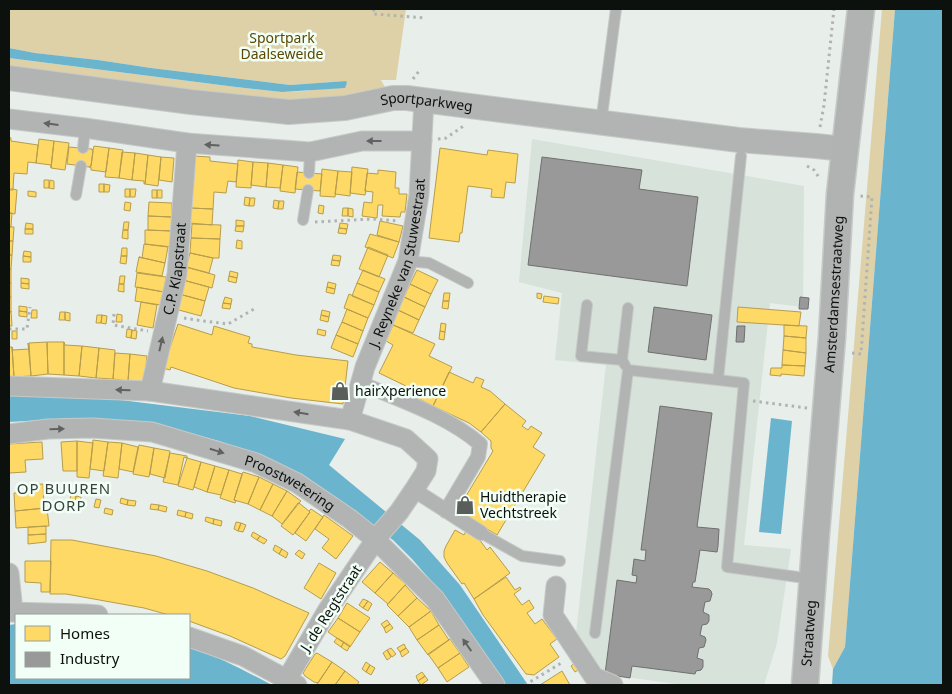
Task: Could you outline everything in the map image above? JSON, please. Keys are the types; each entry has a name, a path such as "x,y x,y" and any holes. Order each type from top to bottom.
{"main road":[{"name":"Amsterdamsestraatweg","path":"813,579 820,405 839,345 840,194 861,9"},
{"name":"Straatweg","path":"805,685 813,579"}],"street":[{"name":"Sportparkweg","path":"9,78 191,102 290,112 345,108 393,98 407,98 739,140 845,149"},
{"name":"J. Reyneke van Stuwestraat","path":"350,420 365,366 408,261 419,195 424,100"},
{"path":"9,119 85,128 187,144 310,152 362,141 422,141"},
{"name":"C.P. Klapstraat","path":"150,391 177,274 187,144"},
{"path":"360,383 431,413 468,434 480,444 478,457 446,511"},
{"path":"9,386 150,391 350,420"},
{"name":"J. de Regtstraat","path":"293,682 327,611 377,538 399,512 426,471 428,459 406,439 350,420"},
{"name":"Proostwetering","path":"9,434 48,429 83,428 152,432 256,463 297,483 377,538 434,600 495,685"},
{"path":"414,490 481,533"},
{"path":"9,574 11,611 84,614"},
{"path":"556,586 553,615 594,678 613,685"},
{"path":"190,637 243,656 293,682"}],"lane":[{"path":"602,123 616,9"},
{"path":"83,148 85,128"},
{"path":"309,173 310,152"},
{"path":"718,380 741,156"},
{"path":"76,196 81,166"},
{"path":"308,190 308,221"},
{"path":"408,261 429,263 468,283"},
{"path":"587,305 581,356 622,360"},
{"path":"595,633 628,370 622,360 628,308"},
{"path":"628,370 744,383 727,568 813,579"},
{"path":"814,439 820,405"},
{"path":"807,503 816,534"},
{"path":"481,533 522,556 560,561"}],"path":[{"path":"374,9 373,14 426,18"},
{"path":"814,170 816,146 824,105 834,9"},
{"path":"839,345 861,354 872,197 856,195"},
{"path":"308,221 372,219 414,222"},
{"path":"9,330 27,329 30,307"},
{"path":"168,314 228,324 254,309"},
{"path":"114,314 113,325 164,333"},
{"path":"743,400 820,405"},
{"path":"525,685 577,653"}],"shaded area":[{"path":"532,139 804,186 803,307 770,303 744,545 791,549 777,643 764,685 683,685 605,674 576,634 606,365 555,360 562,293 519,282"}],"green space":[{"name":"Sportpark Daalseweide","path":"9,9 406,9 396,80 381,80 389,94 278,103 9,70 9,58 282,92 307,91 346,81 290,85 35,53 9,48"},
{"path":"882,9 895,9 845,647 833,669 828,656"}],"water":[{"path":"895,9 943,9 943,685 832,685 833,669 845,647"},
{"path":"9,48 35,53 290,85 346,81 347,83 345,88 282,92 9,58"},
{"path":"9,394 80,395 250,416 345,439 329,465 420,540 460,585 528,685 505,685 446,598 412,559 393,540 308,480 219,441 157,425 77,418 9,422"},
{"path":"771,418 792,421 781,534 759,532"},
{"path":"15,624 15,679 190,679 190,647 221,659 272,685 9,685 9,625"}],"building: Homes":[{"path":"9,137 11,141 38,145 36,163 28,162 27,174 14,173 13,189 9,189"},
{"path":"39,139 54,141 51,168 51,165 36,163"},
{"path":"54,141 69,143 65,170 51,168"},
{"path":"94,146 109,148 106,172 91,170 91,167 89,167 91,166 92,149"},
{"path":"69,147 92,149 91,166 67,164"},
{"path":"109,148 123,150 119,178 105,177"},
{"path":"440,148 487,155 488,150 518,154 515,183 506,182 504,198 491,197 492,189 468,186 462,233 460,233 459,242 429,238"},
{"path":"122,152 135,153 132,180 119,178"},
{"path":"135,153 148,155 145,184 144,181 132,180"},
{"path":"148,155 161,157 158,186 145,184"},
{"path":"193,156 210,157 210,161 238,164 236,182 228,181 226,193 214,192 213,209 190,208"},
{"path":"161,157 174,158 172,182 159,180"},
{"path":"238,160 253,162 251,188 236,187"},
{"path":"253,162 268,163 266,187 251,185"},
{"path":"268,163 283,165 280,188 266,187"},
{"path":"283,165 298,167 295,193 280,191"},
{"path":"352,167 368,169 365,195 350,193"},
{"path":"322,169 338,171 335,197 320,196"},
{"path":"378,170 396,172 395,188 399,188 399,194 407,194 405,212 401,212 400,217 382,216 383,205 378,205 377,218 362,216 364,202 372,203 373,192 365,191 367,173 378,174"},
{"path":"338,171 352,172 350,196 335,194"},
{"path":"297,172 322,174 320,191 295,189"},
{"path":"44,180 49,180 49,188 44,188"},
{"path":"50,180 54,181 54,189 49,188"},
{"path":"99,184 104,184 104,192 99,192"},
{"path":"104,184 110,185 109,192 104,192"},
{"path":"125,189 130,189 130,197 125,197"},
{"path":"130,189 136,189 135,197 130,197"},
{"path":"9,190 17,190 15,214 9,213"},
{"path":"152,190 157,190 157,198 152,198"},
{"path":"157,190 162,190 162,198 157,198"},
{"path":"28,191 36,192 36,197 28,196"},
{"path":"245,197 250,198 249,206 244,205"},
{"path":"250,198 255,198 254,206 249,206"},
{"path":"274,200 279,201 278,209 273,208"},
{"path":"279,201 284,201 283,209 278,209"},
{"path":"125,202 131,203 130,211 124,210"},
{"path":"149,202 172,203 172,217 148,216"},
{"path":"319,205 324,206 323,214 318,213"},
{"path":"190,208 213,209 212,225 189,223"},
{"path":"343,208 348,208 348,216 342,216"},
{"path":"348,208 353,209 353,217 348,216"},
{"path":"9,213 12,213 11,227 9,227"},
{"path":"148,216 172,217 172,231 148,230"},
{"path":"236,220 244,221 244,226 236,226"},
{"path":"380,221 403,226 399,242 377,235"},
{"path":"124,222 129,222 128,230 123,230"},
{"path":"26,223 33,224 33,229 25,229"},
{"path":"340,223 348,224 347,229 339,228"},
{"path":"192,224 221,225 220,239 191,238"},
{"path":"236,226 244,226 243,232 235,231"},
{"path":"9,227 14,227 13,241 9,241"},
{"path":"339,228 347,229 346,234 338,233"},
{"path":"25,229 33,229 33,234 25,234"},
{"path":"123,230 128,230 128,239 122,238"},
{"path":"145,230 172,231 172,247 145,244"},
{"path":"370,234 399,242 393,258 365,247"},
{"path":"191,238 220,239 219,258 190,253"},
{"path":"237,240 242,241 242,249 236,248"},
{"path":"9,241 13,241 12,255 9,255"},
{"path":"144,244 168,247 165,263 142,258"},
{"path":"368,247 388,255 379,277 359,269"},
{"path":"122,248 127,248 127,256 121,256"},
{"path":"24,251 31,252 31,257 23,256"},
{"path":"190,253 213,258 209,273 186,267"},
{"path":"9,255 12,255 11,269 9,269"},
{"path":"333,255 341,256 340,261 332,260"},
{"path":"23,256 31,257 31,262 23,262"},
{"path":"121,256 127,256 126,264 120,263"},
{"path":"139,257 165,263 162,276 136,272"},
{"path":"332,260 340,261 339,266 331,265"},
{"path":"186,267 215,275 212,288 183,280"},
{"path":"9,269 11,269 11,283 9,283"},
{"path":"363,270 385,279 379,292 357,283"},
{"path":"417,270 438,280 431,294 410,284"},
{"path":"230,271 238,273 237,278 229,276"},
{"path":"137,273 166,277 164,292 135,287"},
{"path":"120,276 125,276 124,284 119,284"},
{"path":"229,276 237,278 236,283 228,281"},
{"path":"21,278 29,279 29,284 21,283"},
{"path":"183,280 209,287 205,301 179,294"},
{"path":"328,282 336,284 335,289 327,287"},
{"path":"9,283 11,283 11,297 9,297"},
{"path":"21,283 29,284 29,289 21,288"},
{"path":"357,283 379,292 374,305 352,296"},
{"path":"119,284 124,284 124,292 118,291"},
{"path":"410,284 431,294 425,307 404,297"},
{"path":"137,287 164,292 161,305 135,301"},
{"path":"327,287 335,289 334,294 326,292"},
{"path":"444,293 450,293 449,301 443,301"},
{"path":"537,293 542,294 541,299 537,298"},
{"path":"179,294 205,301 201,316 175,309"},
{"path":"349,294 374,305 368,318 344,308"},
{"path":"544,296 559,298 558,304 543,302"},
{"path":"9,297 11,297 11,312 9,312"},
{"path":"225,297 232,299 231,304 223,303"},
{"path":"404,297 425,307 419,320 398,310"},
{"path":"443,301 449,301 448,309 442,308"},
{"path":"141,302 157,305 153,328 137,325"},
{"path":"223,303 231,304 230,309 222,308"},
{"path":"19,306 27,307 27,312 19,311"},
{"path":"738,307 801,312 799,326 737,322"},
{"path":"347,309 368,318 363,331 342,322"},
{"path":"32,310 37,310 37,318 31,318"},
{"path":"322,310 330,312 329,317 321,315"},
{"path":"398,310 419,320 413,333 391,324"},
{"path":"11,311 12,326 9,326 9,312"},
{"path":"19,311 27,312 27,317 19,316"},
{"path":"60,312 65,312 65,320 59,320"},
{"path":"65,312 70,313 70,321 65,320"},
{"path":"117,314 122,315 122,322 116,322"},
{"path":"97,315 102,315 101,323 96,323"},
{"path":"102,315 107,316 106,324 101,323"},
{"path":"321,315 329,317 328,322 320,320"},
{"path":"342,322 363,331 358,344 336,335"},
{"path":"441,323 446,324 445,332 440,331"},
{"path":"178,324 212,335 214,326 250,337 248,343 252,344 252,347 296,355 348,361 343,404 291,398 234,388 171,367 170,370 163,368"},
{"path":"393,325 435,344 429,356 452,367 433,406 407,393 410,388 379,373 393,345 386,341"},
{"path":"784,325 807,326 806,338 784,336"},
{"path":"127,329 132,330 131,338 126,337"},
{"path":"318,329 326,331 325,336 317,334"},
{"path":"132,330 137,331 136,339 131,338"},
{"path":"12,331 17,331 17,339 12,339"},
{"path":"440,331 445,332 444,340 439,339"},
{"path":"336,335 358,344 353,357 331,348"},
{"path":"784,336 806,338 806,353 783,350"},
{"path":"47,342 64,342 64,375 48,374"},
{"path":"47,342 48,374 31,376 29,343"},
{"path":"64,342 65,345 82,346 79,376 64,375"},
{"path":"82,346 99,348 96,378 79,376"},
{"path":"9,347 12,347 14,377 9,377"},
{"path":"12,347 13,350 29,349 31,376 14,377"},
{"path":"99,348 115,350 113,379 96,378"},
{"path":"783,350 806,353 805,366 782,365"},
{"path":"115,353 130,354 128,381 113,379"},
{"path":"130,354 147,356 144,382 128,381"},
{"path":"782,365 805,366 804,376 770,375 771,368 782,368"},
{"path":"449,372 473,383 476,377 484,380 481,387 490,391 505,404 481,432 469,423 433,406"},
{"path":"505,404 526,421 522,426 528,430 531,426 542,433 533,447 545,455 497,535 457,511 493,451 491,441 481,432"},
{"path":"93,440 108,442 104,471 90,469"},
{"path":"77,441 77,471 63,471 61,442"},
{"path":"77,441 93,443 89,478 77,477"},
{"path":"42,442 43,459 25,460 26,472 9,473 9,444"},
{"path":"108,442 122,443 118,478 103,476"},
{"path":"122,443 138,447 133,472 119,469"},
{"path":"139,445 154,448 149,477 133,474"},
{"path":"154,448 170,451 165,478 150,474"},
{"path":"170,453 187,456 187,458 184,457 178,485 163,482"},
{"path":"187,458 201,462 193,490 178,486"},
{"path":"201,462 215,466 207,492 194,487"},
{"path":"215,466 229,470 221,495 207,492"},
{"path":"229,470 242,474 234,500 236,501 235,503 220,498"},
{"path":"243,472 259,477 248,504 234,500"},
{"path":"259,477 273,484 260,510 248,504"},
{"path":"43,484 44,508 15,511 14,493 25,493 25,485"},
{"path":"273,484 287,491 272,516 260,510"},
{"path":"287,491 301,501 282,524 272,516"},
{"path":"71,495 76,496 75,503 69,503"},
{"path":"76,496 81,497 80,504 75,503"},
{"path":"121,498 128,500 127,505 120,503"},
{"path":"96,499 101,500 99,508 94,507"},
{"path":"128,500 136,501 135,506 127,505"},
{"path":"299,503 310,512 293,535 281,526"},
{"path":"151,504 159,505 158,510 150,509"},
{"path":"159,505 167,507 166,512 158,510"},
{"path":"47,508 49,526 16,528 15,511"},
{"path":"105,508 113,510 112,515 104,513"},
{"path":"311,509 323,517 306,541 295,533"},
{"path":"178,510 186,512 185,517 177,515"},
{"path":"186,512 193,514 192,519 185,517"},
{"path":"324,515 353,536 336,559 322,548 329,539 315,529"},
{"path":"206,517 214,519 213,524 205,521"},
{"path":"214,519 222,521 221,526 213,524"},
{"path":"236,522 241,523 238,531 234,529"},
{"path":"241,523 246,525 243,532 238,531"},
{"path":"46,526 46,534 28,535 28,527"},
{"path":"455,530 464,535 466,531 479,539 487,550 490,547 510,573 474,599 444,557 446,546"},
{"path":"253,532 260,536 257,540 251,536"},
{"path":"46,534 46,542 28,544 28,535"},
{"path":"260,536 267,540 264,544 257,540"},
{"path":"51,540 72,540 156,556 207,571 253,588 309,613 285,656 281,659 230,636 190,621 190,614 165,614 144,608 66,594 50,594"},
{"path":"275,545 282,549 279,554 273,550"},
{"path":"282,549 288,553 286,558 279,554"},
{"path":"299,550 305,554 302,559 295,554"},
{"path":"25,561 51,561 50,592 41,592 41,583 25,582"},
{"path":"380,562 393,573 375,593 362,582"},
{"path":"319,563 336,573 321,599 304,588"},
{"path":"393,573 406,584 388,604 375,593"},
{"path":"506,577 515,590 520,587 521,589 514,594 522,605 529,600 534,608 527,613 535,624 542,619 557,639 550,644 559,657 534,675 526,674 483,615 474,599"},
{"path":"405,585 417,598 398,616 387,605"},
{"path":"417,598 431,611 409,627 398,616"},
{"path":"363,599 368,601 363,608 359,605"},
{"path":"368,601 372,604 368,611 363,608"},
{"path":"347,603 370,618 360,632 338,618"},
{"path":"431,611 439,625 417,640 409,627"},
{"path":"338,618 360,632 350,647 328,632"},
{"path":"387,620 390,624 384,628 381,624"},
{"path":"390,624 393,628 386,633 384,628"},
{"path":"439,625 449,640 428,655 417,640"},
{"path":"337,638 344,642 341,647 334,642"},
{"path":"450,639 460,653 438,668 428,654"},
{"path":"344,642 350,646 347,651 341,647"},
{"path":"404,644 406,648 400,652 397,648"},
{"path":"391,648 396,654 392,657 387,650"},
{"path":"406,648 409,652 402,657 400,652"},
{"path":"387,650 391,657 387,660 383,653"},
{"path":"317,653 332,662 318,683 303,673"},
{"path":"460,653 469,667 447,682 438,668"},
{"path":"332,662 345,671 335,685 317,684"},
{"path":"366,662 370,665 366,672 362,669"},
{"path":"575,663 580,669 575,672 571,666"},
{"path":"370,665 375,668 371,675 366,672"},
{"path":"345,671 359,682 357,685 335,685"},
{"path":"562,671 570,685 540,685"},
{"path":"422,672 425,676 418,681 416,676"},
{"path":"425,676 428,680 421,685 418,681"}],"building: Industry":[{"path":"542,157 642,170 639,189 698,197 687,286 528,265"},
{"path":"800,297 809,298 808,309 799,309"},
{"path":"654,307 712,315 706,360 648,352"},
{"path":"737,326 745,326 744,342 736,342"},
{"path":"660,406 712,413 697,527 719,529 718,546 717,552 700,550 695,582 693,582 692,587 709,589 712,594 710,601 705,602 703,612 709,615 709,621 707,624 702,625 700,635 705,637 706,640 704,647 699,648 697,658 703,660 701,670 696,671 695,674 632,666 630,678 605,674 617,580 636,583 637,576 632,575 634,559 645,561 646,550 641,550"}],"place":[{"name":"hairXperience","path":"340,391"},
{"name":"Huidtherapie Vechtstreek","path":"465,505"}],"district":[{"name":"OP BUUREN DORP","path":"64,498"}]}
